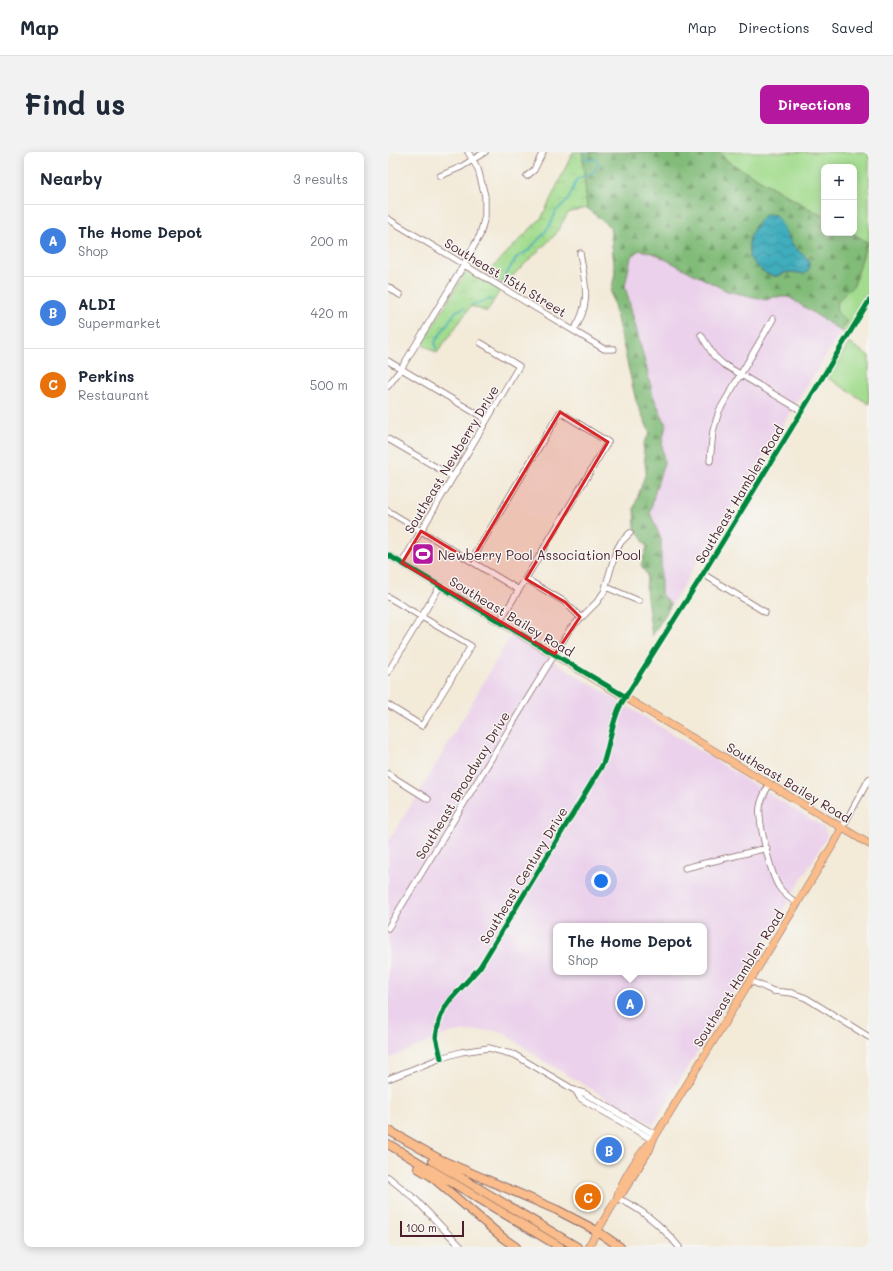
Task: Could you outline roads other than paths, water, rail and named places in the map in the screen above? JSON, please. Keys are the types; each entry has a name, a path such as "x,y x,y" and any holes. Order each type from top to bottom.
{"highway":[{"path":"388,1130 441,1160 557,1210 597,1231 620,1247"},
{"path":"388,1134 577,1247"},
{"path":"388,1145 431,1176 502,1238 516,1247"},
{"path":"388,1145 560,1247"}],"main road":[{"name":"Southeast Bailey Road","path":"388,555 869,844"},
{"name":"Southeast Hamblen Road","path":"589,1245 650,1149 654,1138 798,904 842,828"}],"street":[{"path":"388,386 464,264 480,235 485,211 484,187 478,169 468,152"},
{"path":"440,176 461,167 485,152"},
{"path":"527,176 534,170 543,152"},
{"name":"Southeast 15th Street","path":"388,219 604,349 614,349"},
{"path":"574,330 583,314 586,291 580,253"},
{"path":"388,287 400,295"},
{"name":"Southeast Hamblen Road","path":"626,697 703,574 869,301"},
{"path":"710,461 713,431 719,411 739,374 773,319"},
{"path":"702,335 714,356 723,364 802,411"},
{"name":"Southeast Newberry Drive","path":"402,563 519,366 480,343"},
{"path":"388,361 487,420"},
{"path":"471,561 560,412 608,442 500,622"},
{"path":"388,439 453,477"},
{"path":"388,511 519,590"},
{"name":"Southeast Broadway Drive","path":"388,928 570,629 597,602 606,587 616,551 621,542 630,533"},
{"path":"703,574 765,612"},
{"path":"526,579 565,602 580,618"},
{"path":"388,672 440,586"},
{"path":"606,587 639,601"},
{"path":"388,597 471,646 422,726 388,705"},
{"name":"Southeast Century Drive","path":"441,1058 436,1037 441,1015 449,1001 480,967 603,764 607,753 614,719 626,697"},
{"path":"388,774 428,799"},
{"path":"842,828 869,779"},
{"path":"769,785 764,794 760,809 760,817 767,848 774,875 779,887 788,897 798,904"},
{"path":"685,868 767,848"},
{"path":"751,981 773,991 792,993 806,998 869,1036"},
{"path":"388,1079 441,1058 461,1052 488,1048 514,1055 576,1091 580,1098 654,1138"},
{"path":"388,1177 421,1204 461,1247"},
{"path":"618,1198 648,1215 679,1247"}],"water":[{"path":"765,214 775,215 778,218 791,242 809,260 809,269 805,274 786,272 777,276 769,275 758,267 749,257 749,243 751,235"}],"waterway":[{"path":"503,279 517,257 529,250 546,231 556,211 568,200 577,179 594,172 599,163 595,159 586,160 585,152"},
{"path":"471,305 491,299"},
{"path":"436,349 435,342 456,311 464,308"}],"place":[{"name":"Newberry Pool Association Pool","path":"423,554"},
{"name":"The Home Depot","path":"630,1003"},
{"name":"ALDI","path":"609,1150"},
{"name":"Perkins","path":"588,1197"}]}
